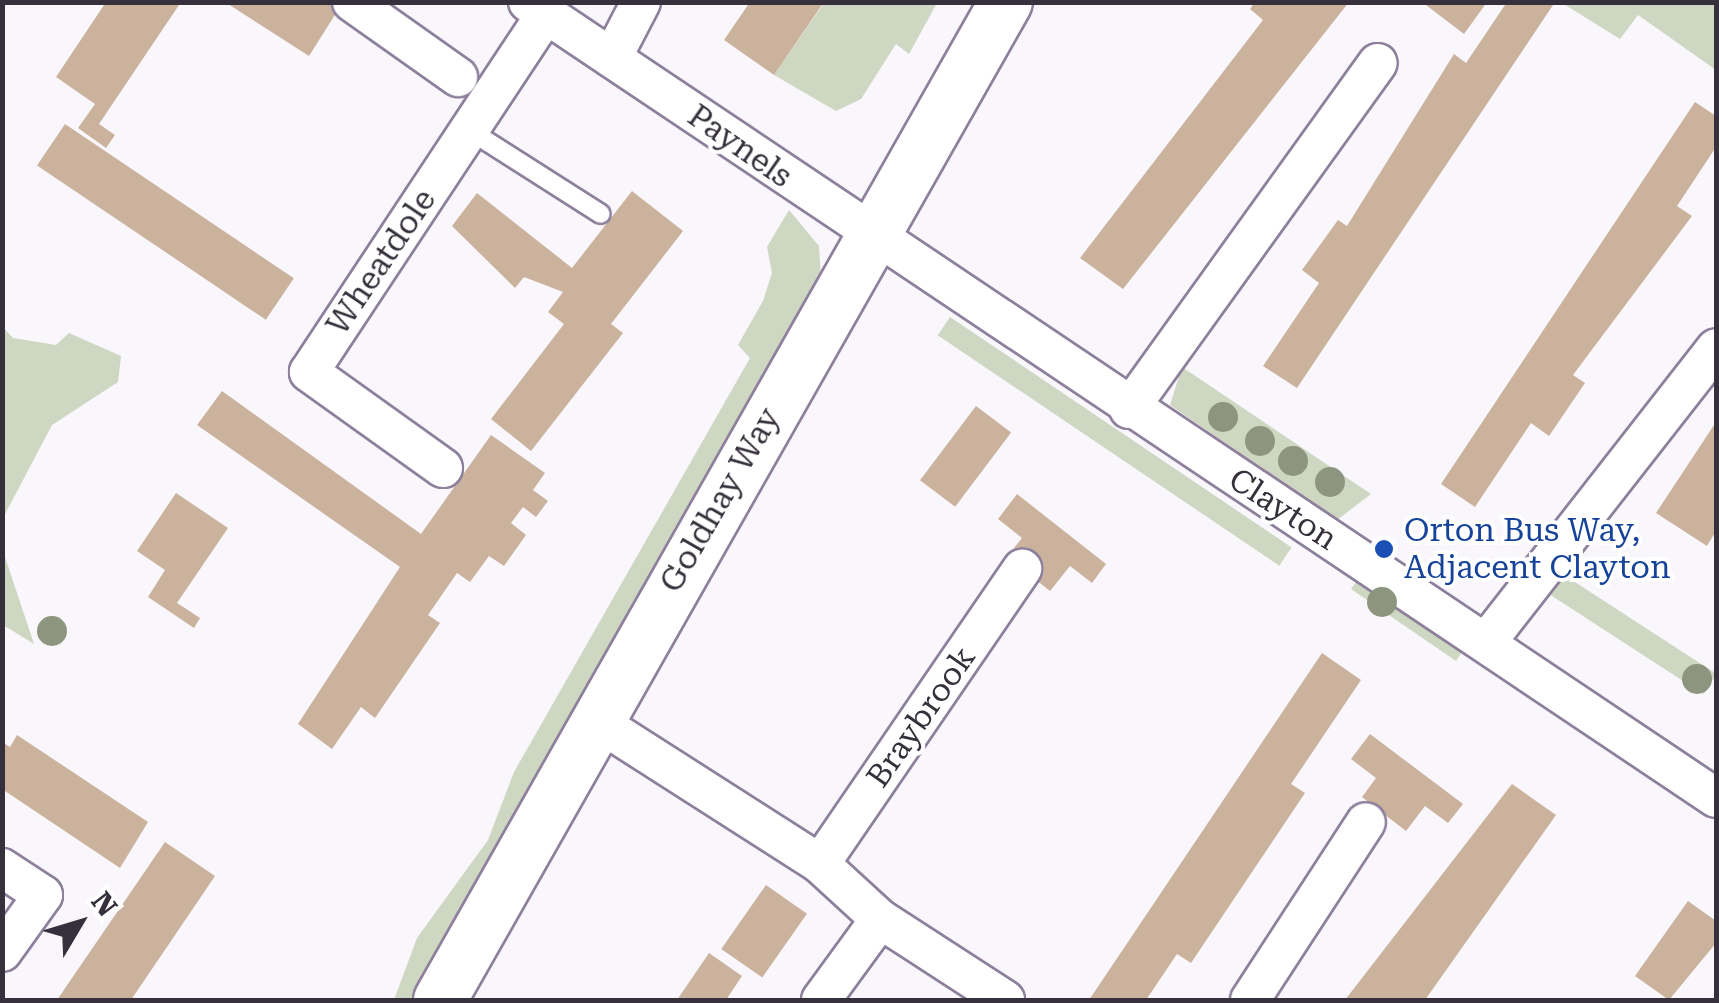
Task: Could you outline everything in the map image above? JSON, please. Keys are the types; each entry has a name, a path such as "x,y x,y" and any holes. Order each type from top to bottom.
{"street":[{"path":"352,2 458,77"},
{"path":"612,58 641,2"},
{"name":"Goldhay Way","path":"440,1000 867,233 1006,2"},
{"name":"Paynels","path":"537,9 867,233"},
{"name":"Wheatdole","path":"442,468 309,372 469,130 537,9"},
{"path":"1129,409 1378,62"},
{"name":"Clayton","path":"867,233 1129,409 1488,640 1716,798"},
{"path":"1488,640 1716,348"},
{"name":"Braybrook","path":"820,864 1022,570"},
{"path":"594,720 820,864 880,919 1005,1000"},
{"path":"1250,1000 1366,822"},
{"path":"2,868 43,896 2,952"},
{"path":"822,1000 880,919"}],"lane":[{"path":"469,130 601,214"}],"green space":[{"path":"824,2 937,3 909,54 896,44 861,99 836,111 774,75"},
{"path":"1562,3 1716,3 1716,70 1638,15 1620,39"},
{"path":"789,210 819,246 821,280 421,1000 394,1000 417,938 488,840 514,772 750,358 738,345 763,301 772,273 767,247"},
{"path":"950,317 1292,547 1279,566 938,335"},
{"path":"2,326 13,338 56,345 69,333 121,356 118,382 52,425 3,518"},
{"path":"1182,367 1371,494 1337,520 1170,405"},
{"path":"3,551 34,644 3,625"},
{"path":"1564,575 1716,674 1704,694 1551,595"},
{"path":"1357,581 1463,650 1456,661 1351,589"}],"building":[{"path":"106,2 181,2 99,124 115,135 106,148 78,128 95,104 56,77"},
{"path":"225,2 326,2 338,10 309,56"},
{"path":"750,2 824,2 774,75 724,40"},
{"path":"1255,2 1349,2 1123,289 1080,258 1263,20 1250,9"},
{"path":"1422,2 1487,2 1464,34"},
{"path":"1507,2 1555,2 1297,388 1263,366 1319,283 1302,270 1338,220 1347,226 1454,54 1466,63"},
{"path":"1695,102 1716,116 1716,147 1677,206 1692,216 1573,375 1585,383 1549,436 1531,423 1475,507 1441,484"},
{"path":"65,124 294,278 266,320 37,165"},
{"path":"632,191 683,231 611,324 623,333 531,451 491,419 564,324 548,312 563,292 524,277 515,288 452,226 477,193 572,268"},
{"path":"222,391 421,534 491,435 545,473 533,490 548,501 536,517 523,507 511,523 526,535 504,566 489,556 470,582 457,573 428,615 440,623 375,718 361,707 332,749 298,724 400,567 197,425"},
{"path":"976,406 1011,432 955,507 920,480"},
{"path":"1716,422 1716,531 1707,546 1656,513"},
{"path":"176,493 228,528 177,603 200,618 194,628 148,597 165,570 137,551"},
{"path":"1017,494 1106,564 1092,583 1070,566 1050,591 1007,557 1022,538 998,519"},
{"path":"1322,653 1361,680 1291,784 1305,793 1191,963 1177,954 1146,1000 1089,1000"},
{"path":"1370,734 1463,804 1448,823 1425,806 1406,831 1362,797 1376,778 1351,759"},
{"path":"17,735 148,822 120,868 2,789 2,742 10,747"},
{"path":"1512,784 1556,815 1425,1000 1345,1000"},
{"path":"165,842 215,876 131,1000 57,1000"},
{"path":"766,885 807,914 762,978 721,949"},
{"path":"1688,901 1716,921 1716,943 1669,1000 1635,976"},
{"path":"709,953 742,976 726,1000 677,1000"}],"place":[{"name":"Orton Bus Way, Adjacent Clayton","path":"1384,549"}]}
